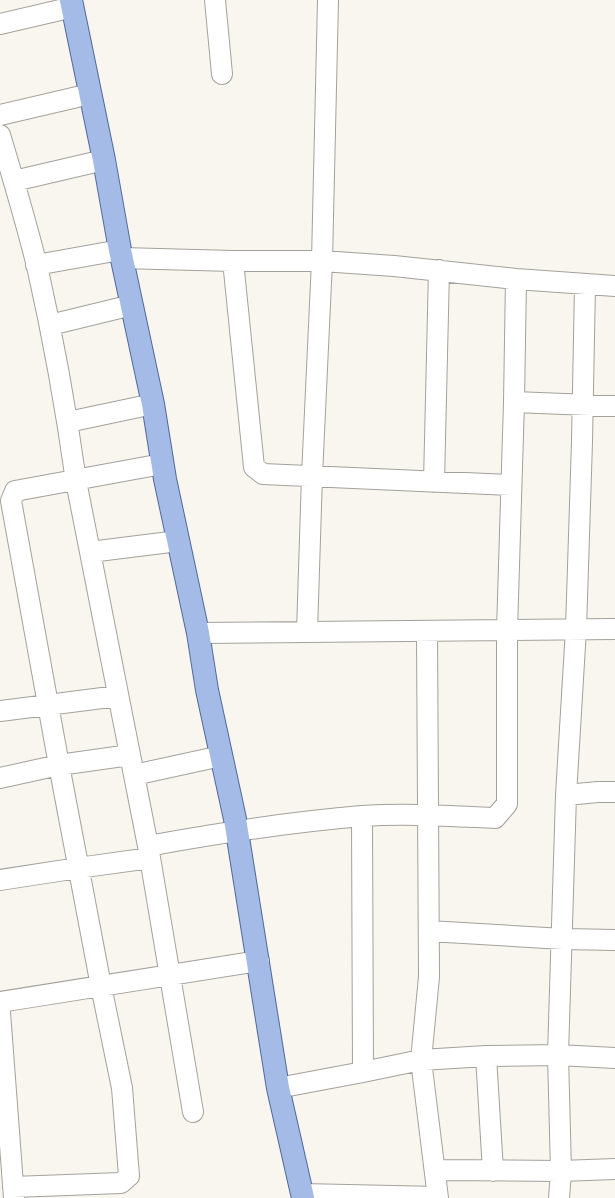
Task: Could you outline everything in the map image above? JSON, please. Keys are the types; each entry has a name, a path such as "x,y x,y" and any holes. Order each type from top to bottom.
{"main road":[{"path":"72,3 104,160 121,254 153,404 162,464 198,633 207,690 236,819 278,1088 302,1196"}],"street":[{"path":"215,0 222,74"},
{"path":"307,632 312,476 322,261 328,0"},
{"path":"0,24 72,3"},
{"path":"0,115 90,94"},
{"path":"0,135 14,181 50,325 68,422 76,481 149,852 193,1112"},
{"path":"14,181 104,160"},
{"path":"36,265 121,254 233,261 322,261 439,270 516,279 615,286"},
{"path":"233,261 254,467 263,474 511,485"},
{"path":"434,482 439,270"},
{"path":"0,880 78,868 237,830 362,816 429,815 496,818 506,804 506,631 514,402 516,279"},
{"path":"560,1198 561,1172 558,1055 563,939 566,794 576,629 585,284"},
{"path":"50,325 132,305"},
{"path":"514,402 615,406"},
{"path":"68,422 153,404"},
{"path":"0,1012 5,1136 14,1192 80,1191 121,1183 129,1176 122,1088 58,765 11,501 15,490 76,481 162,464"},
{"path":"90,552 178,541"},
{"path":"198,633 615,629"},
{"path":"302,1196 438,1197 421,1060 429,977 427,632"},
{"path":"0,711 118,696"},
{"path":"0,778 58,765 130,755"},
{"path":"134,775 221,756"},
{"path":"566,794 615,792"},
{"path":"362,816 362,1072"},
{"path":"429,930 563,939 615,940"},
{"path":"0,1002 259,961"},
{"path":"278,1088 421,1060 486,1056 558,1055 615,1058"},
{"path":"486,1056 492,1170"},
{"path":"435,1170 561,1172 615,1169"}]}
